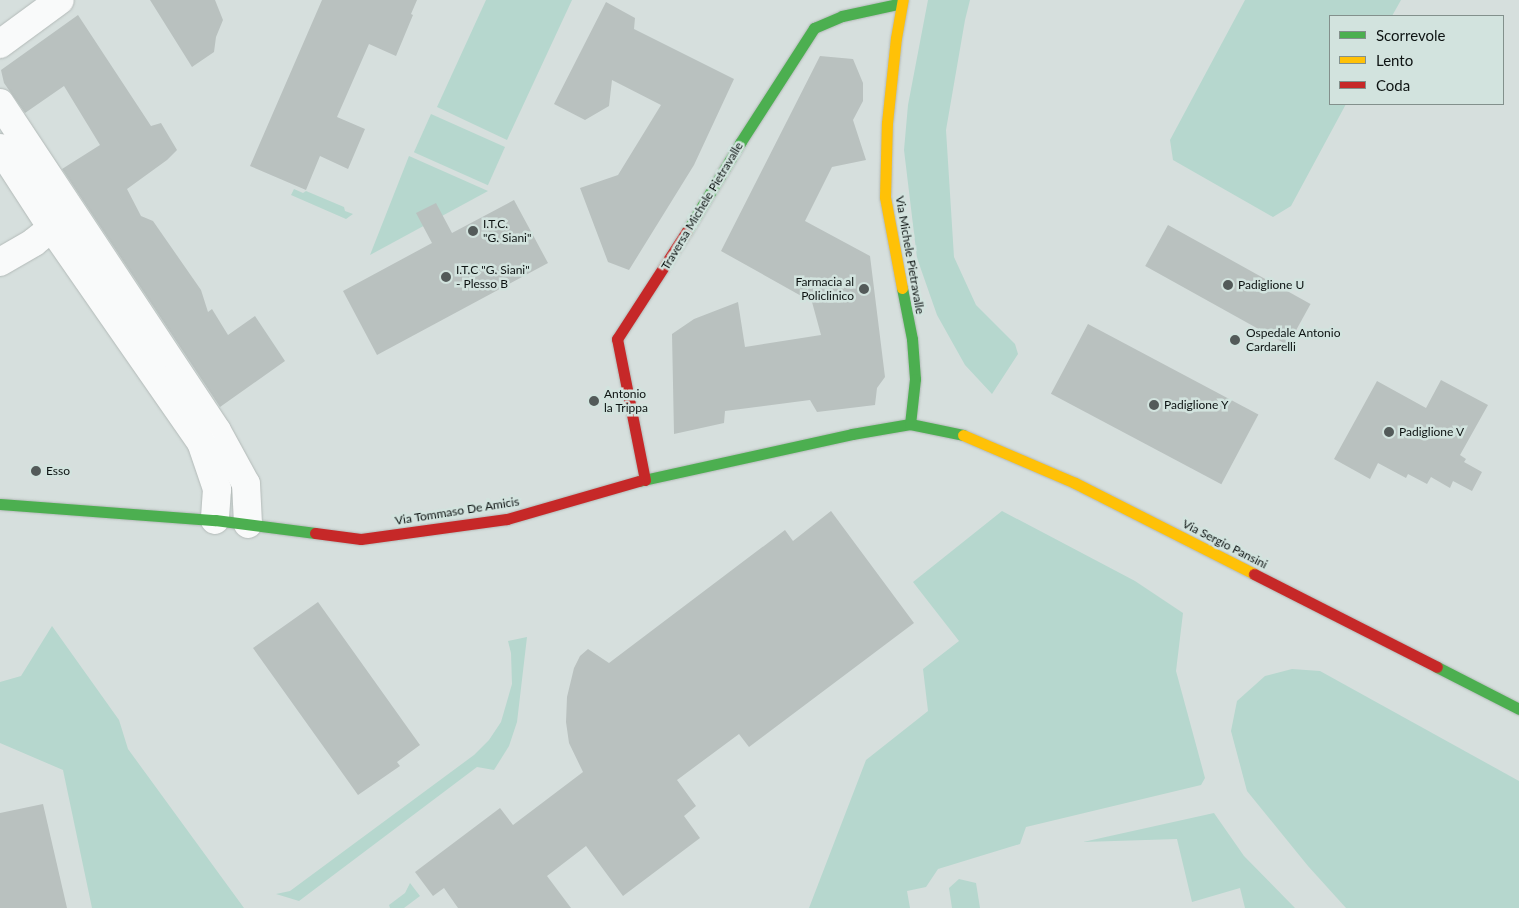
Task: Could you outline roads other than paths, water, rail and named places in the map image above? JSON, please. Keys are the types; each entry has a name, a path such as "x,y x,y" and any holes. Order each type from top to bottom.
{"main road":[{"name":"Via Michele Pietravalle","path":"902,4 887,123 885,197 912,339 916,379 910,424"},
{"name":"Via Tommaso De Amicis","path":"0,504 215,520 361,540 507,519 649,478 852,434 910,424"},
{"name":"Via Sergio Pansini","path":"910,424 965,436 1074,483 1519,709"}],"street":[{"path":"0,44 60,0"},
{"name":"Traversa Michele Pietravalle","path":"649,478 624,340 681,253 746,142 818,32 841,21 902,4"},
{"path":"0,103 217,431 246,484 248,524"},
{"path":"0,148 52,228 201,442 217,489 215,520"},
{"path":"0,262 34,242 52,228"}],"place":[{"name":"I.T.C. \"G. Siani\"","path":"473,231"},
{"name":"I.T.C \"G. Siani\" - Plesso B","path":"446,277"},
{"name":"Padiglione U","path":"1228,285"},
{"name":"Farmacia al Policlinico","path":"864,289"},
{"name":"Ospedale Antonio Cardarelli","path":"1235,340"},
{"name":"Antonio la Trippa","path":"594,401"},
{"name":"Padiglione Y","path":"1154,405"},
{"name":"Padiglione V","path":"1389,432"},
{"name":"Esso","path":"36,471"}]}
